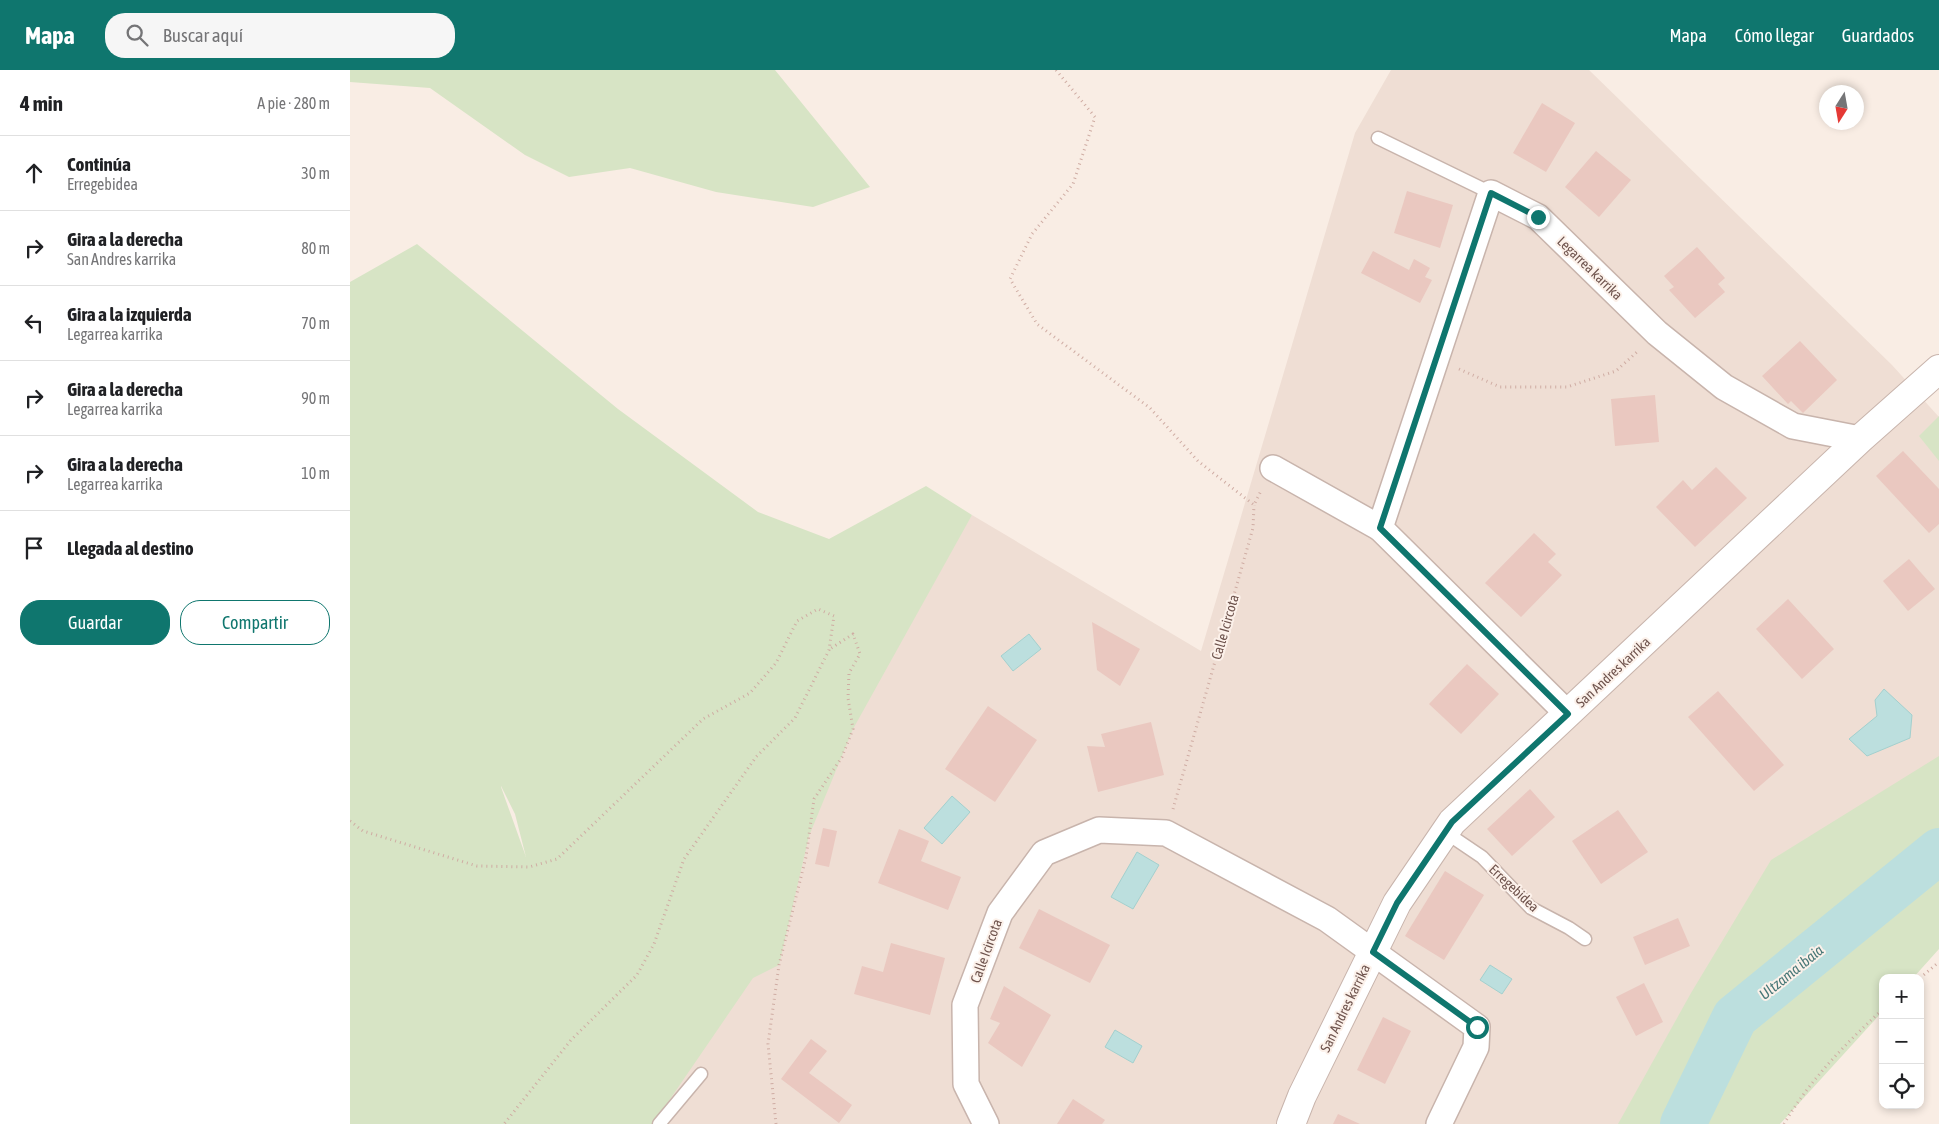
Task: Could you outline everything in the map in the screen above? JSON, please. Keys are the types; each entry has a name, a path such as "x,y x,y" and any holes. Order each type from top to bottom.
{"street":[{"name":"Legarrea karrika","path":"1491,193 1538,217 1657,333 1724,387 1793,426 1860,439"},
{"path":"1380,528 1491,193"},
{"name":"San Andres karrika","path":"1291,1124 1302,1096 1397,903 1452,822 1860,439 1939,369"},
{"path":"1273,468 1380,528 1568,714"},
{"name":"Calle Icircota","path":"986,1124 966,1084 966,1006 1000,913 1044,853 1099,830 1166,833 1327,919 1373,952"},
{"path":"1373,952 1477,1027 1476,1047 1439,1124"}],"lane":[{"path":"1378,138 1491,193"},
{"name":"Erregebidea","path":"1445,832 1482,857 1531,908 1569,928 1585,939"},
{"path":"659,1124 701,1074"}],"path":[{"path":"1056,70 1095,117 1073,184 1032,234 1010,279 1037,324 1150,408 1198,461 1254,505 1273,468"},
{"path":"1436,359 1500,387 1567,387 1616,371 1657,333"},
{"name":"Calle Icircota","path":"1166,833 1253,528 1254,505"},
{"path":"350,821 362,831 477,866 529,867 557,859 703,719 750,693 776,664 797,621 818,610 834,616 829,650 795,718 756,757 684,859 654,944 637,975 571,1040 504,1124"},
{"path":"776,1124 768,1044 779,965 806,857 814,799 842,757 853,729 848,698 849,673 860,654 853,634 829,650"},
{"path":"1924,975 1939,962"},
{"path":"1784,1124 1795,1106 1830,1062 1879,1014"}],"shaded area":[{"path":"1391,70 1589,70 1892,365 1939,417 1939,778 1627,1124 636,1124 773,809 972,515 1201,651 1355,133"}],"green space":[{"path":"350,70 775,70 870,187 813,207 716,192 630,168 569,177 525,155 430,88 350,82"},
{"path":"417,244 618,409 758,512 829,539 926,486 972,515 853,729 809,836 779,965 753,978 653,1124 350,1124 350,282","holes":["501,786 515,814 526,857"]},
{"path":"1939,416 1939,461 1919,436"},
{"path":"1939,756 1939,949 1917,974 1879,974 1879,1015 1780,1124 1618,1124 1691,993 1771,860"}],"water":[{"path":"1029,634 1041,649 1013,671 1001,656"},
{"path":"1884,689 1912,715 1910,738 1867,756 1849,739 1877,716 1875,700"},
{"path":"952,796 970,812 942,844 924,828"},
{"path":"1137,852 1159,865 1133,909 1111,897"},
{"path":"1490,965 1512,979 1502,994 1480,980"},
{"path":"1115,1030 1142,1046 1133,1063 1105,1047"}],"building":[{"path":"1542,103 1575,123 1546,172 1513,153"},
{"path":"1596,151 1631,180 1599,217 1565,187"},
{"path":"1407,191 1453,205 1440,248 1394,233"},
{"path":"1697,247 1725,278 1718,284 1725,292 1695,318 1669,290 1674,287 1664,276"},
{"path":"1373,251 1409,270 1414,259 1430,268 1425,277 1432,280 1420,303 1361,273"},
{"path":"1800,341 1837,380 1803,413 1791,401 1788,404 1762,376"},
{"path":"1655,395 1659,442 1615,446 1611,399"},
{"path":"1903,451 1939,489 1939,524 1929,533 1876,476"},
{"path":"1716,467 1747,498 1695,547 1656,507 1683,480 1692,490"},
{"path":"1534,533 1556,554 1548,562 1562,575 1521,617 1485,583"},
{"path":"1909,559 1935,589 1908,611 1883,581"},
{"path":"1788,599 1834,649 1802,679 1756,629"},
{"path":"1092,622 1140,649 1120,686 1097,670"},
{"path":"1467,664 1499,694 1461,734 1429,704"},
{"path":"1718,691 1784,765 1754,791 1688,717"},
{"path":"988,706 1037,740 995,802 945,769"},
{"path":"1151,722 1164,775 1098,792 1087,746 1105,747 1101,734"},
{"path":"1530,789 1555,817 1512,856 1487,829"},
{"path":"1618,810 1648,852 1601,884 1572,841"},
{"path":"823,828 837,831 829,867 815,864"},
{"path":"899,829 929,841 921,861 961,877 948,910 878,883"},
{"path":"1445,871 1484,895 1444,960 1405,936"},
{"path":"1039,909 1110,945 1090,983 1019,948"},
{"path":"1678,918 1690,946 1645,965 1633,937"},
{"path":"891,943 945,958 930,1015 854,994 862,966 883,972"},
{"path":"1644,983 1663,1022 1636,1036 1616,997"},
{"path":"1004,986 1051,1015 1022,1067 988,1043 1000,1023 990,1019"},
{"path":"1383,1017 1411,1031 1385,1084 1357,1070"},
{"path":"811,1039 827,1051 809,1073 852,1105 839,1123 781,1079"},
{"path":"1073,1099 1105,1120 1102,1124 1057,1124"},
{"path":"1338,1114 1360,1124 1333,1124"}],"waterway":[{"name":"Ultzama ibaia","path":"1683,1124 1735,1017 1939,851"}],"route":[{"path":"1477,1027 1373,952 1397,903 1452,822 1568,714 1380,528 1491,193 1538,217"}]}
